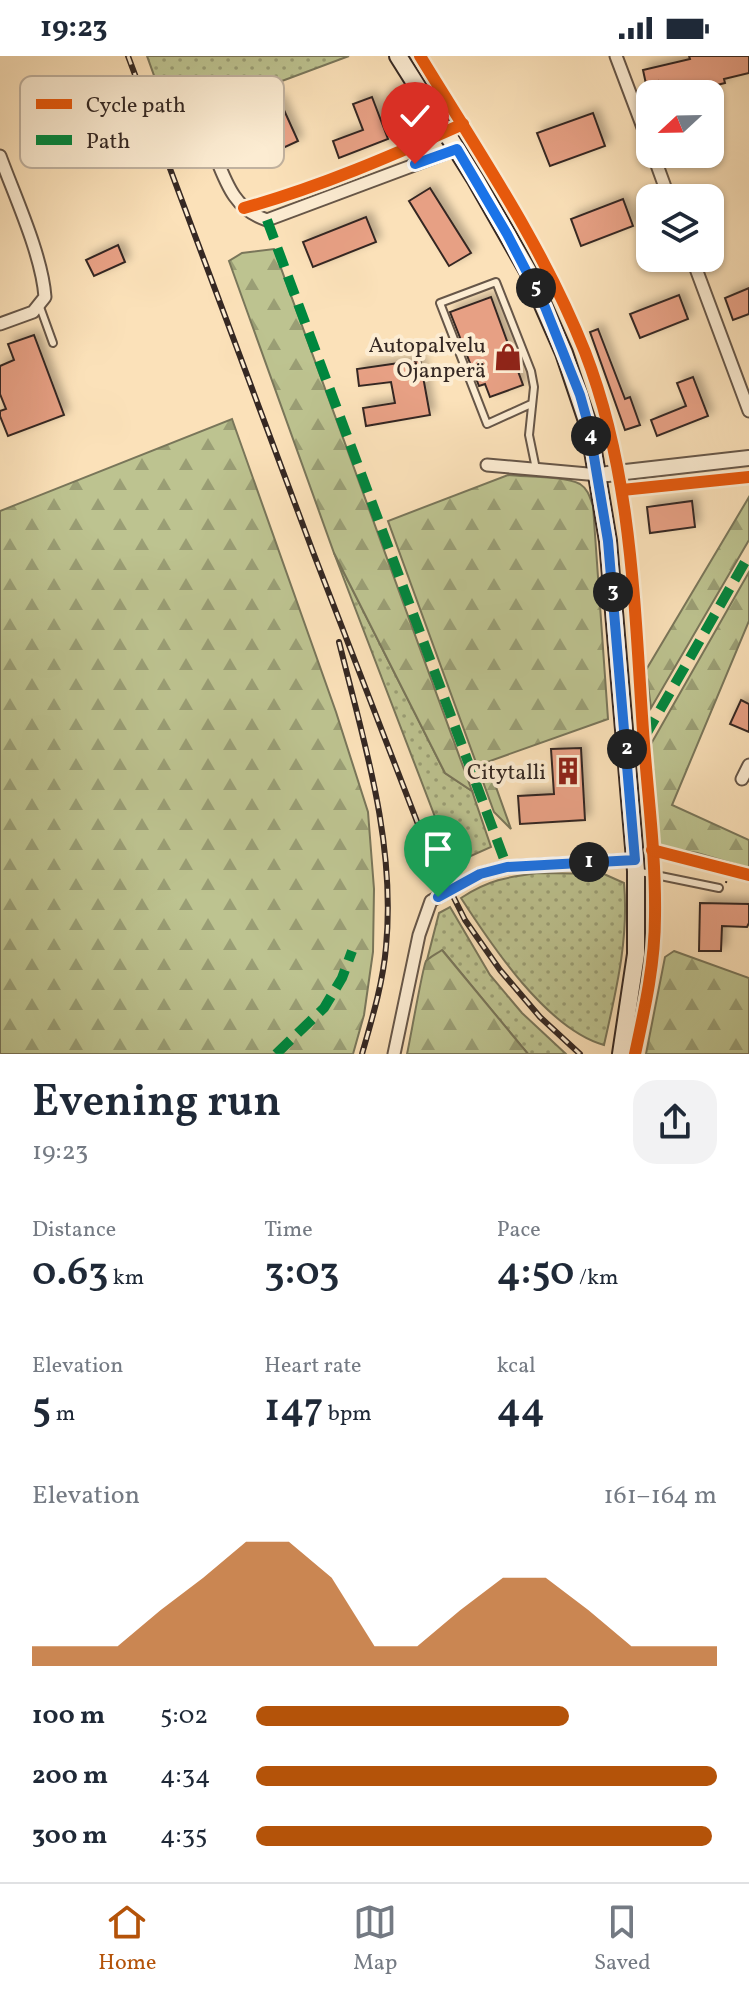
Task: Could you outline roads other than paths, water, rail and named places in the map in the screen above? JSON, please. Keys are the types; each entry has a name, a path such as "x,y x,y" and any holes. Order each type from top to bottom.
{"main road":[{"path":"398,56 507,234 545,307 580,395 599,475 636,866 636,954 621,1054"}],"street":[{"path":"616,56 636,109"},
{"path":"220,168 231,194 255,216 267,220 457,149"},
{"path":"0,156 44,283 45,297 33,312 0,324"},
{"path":"697,272 749,411"},
{"path":"487,465 599,475 749,458"},
{"path":"742,779 749,765"},
{"path":"394,1054 419,935 431,901 480,874 507,867 636,866"}],"lane":[{"path":"531,404 487,424 440,303 496,282 531,371 534,387 529,435 536,469"},
{"path":"40,307 53,343"},
{"path":"636,866 719,888"}],"railway":[{"path":"128,56 135,76"},
{"path":"170,168 421,832 465,920 500,970 540,1017 580,1054"},
{"path":"339,642 376,793 386,870 388,908 385,960 362,1054"}],"place":[{"name":"Autopalvelu Ojanperä","path":"508,357"},
{"name":"Citytalli","path":"568,771"}]}
